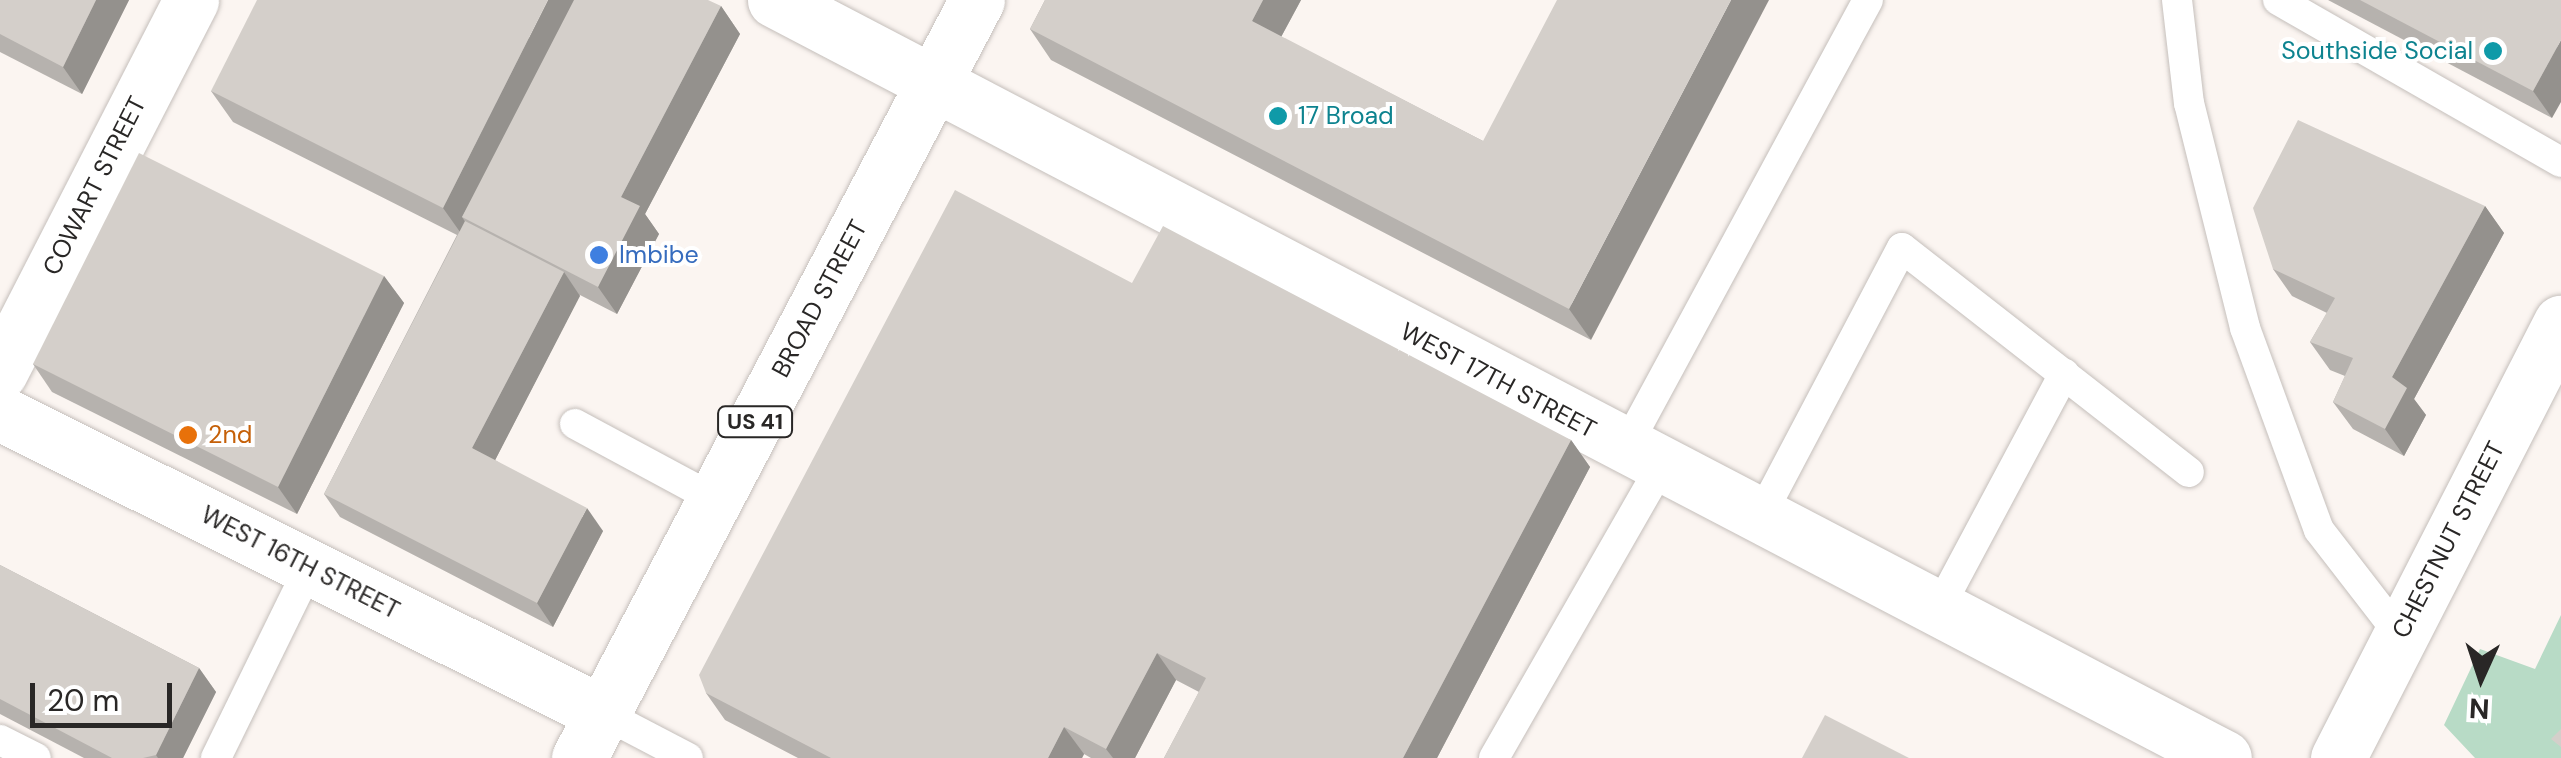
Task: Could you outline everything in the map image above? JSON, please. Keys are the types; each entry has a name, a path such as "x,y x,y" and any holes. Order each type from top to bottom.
{"street":[{"name":"COWART STREET","path":"0,372 191,0"},
{"name":"WEST 17TH STREET","path":"775,0 932,86 2224,758"},
{"name":"BROAD STREET","path":"590,736 977,0"},
{"name":"CHESTNUT STREET","path":"2338,758 2561,323"},
{"name":"WEST 16TH STREET","path":"0,413 309,568 590,736"}],"lane":[{"path":"1494,758 1868,0"},
{"path":"2177,0 2189,104 2245,328 2319,530 2400,636"},
{"path":"2278,0 2561,162"},
{"path":"1760,517 1902,248 2189,472"},
{"path":"1938,610 2064,374"},
{"path":"575,424 714,499"},
{"path":"216,758 309,568"},
{"path":"590,736 688,758"},
{"path":"0,740 36,758"}],"green space":[{"path":"2561,615 2561,758 2475,758 2444,725 2480,649 2535,669"}],"building":[{"path":"0,0 96,0 63,67 0,34"},
{"path":"257,0 548,0 443,208 211,91"},
{"path":"574,0 708,0 721,6 621,197 640,206 598,287 462,217"},
{"name":"17 Broad","path":"1045,0 1263,0 1252,21 1483,141 1557,0 1731,0 1569,309 1030,29"},
{"name":"Southside Social","path":"2360,0 2561,0 2561,40 2533,91"},
{"path":"2298,120 2485,206 2392,377 2407,388 2385,429 2333,402 2353,358 2310,342 2335,298 2273,269 2253,208"},
{"path":"139,153 384,276 278,487 33,364"},
{"path":"955,190 1132,283 1163,226 1571,440 1403,758 1164,758 1206,678 1157,653 1106,749 1064,727 1048,758 831,758 706,693 699,675"},
{"path":"465,221 564,272 472,448 587,508 537,603 324,494"},
{"path":"0,565 199,668 156,755 112,758 0,699"},
{"path":"1825,715 1909,758 1802,758"},
{"path":"2561,729 2561,747 2551,739"}],"place":[{"name":"Southside Social","path":"2493,51"},
{"name":"17 Broad","path":"1278,116"},
{"name":"Imbibe","path":"599,255"},
{"name":"2nd","path":"188,435"}]}
